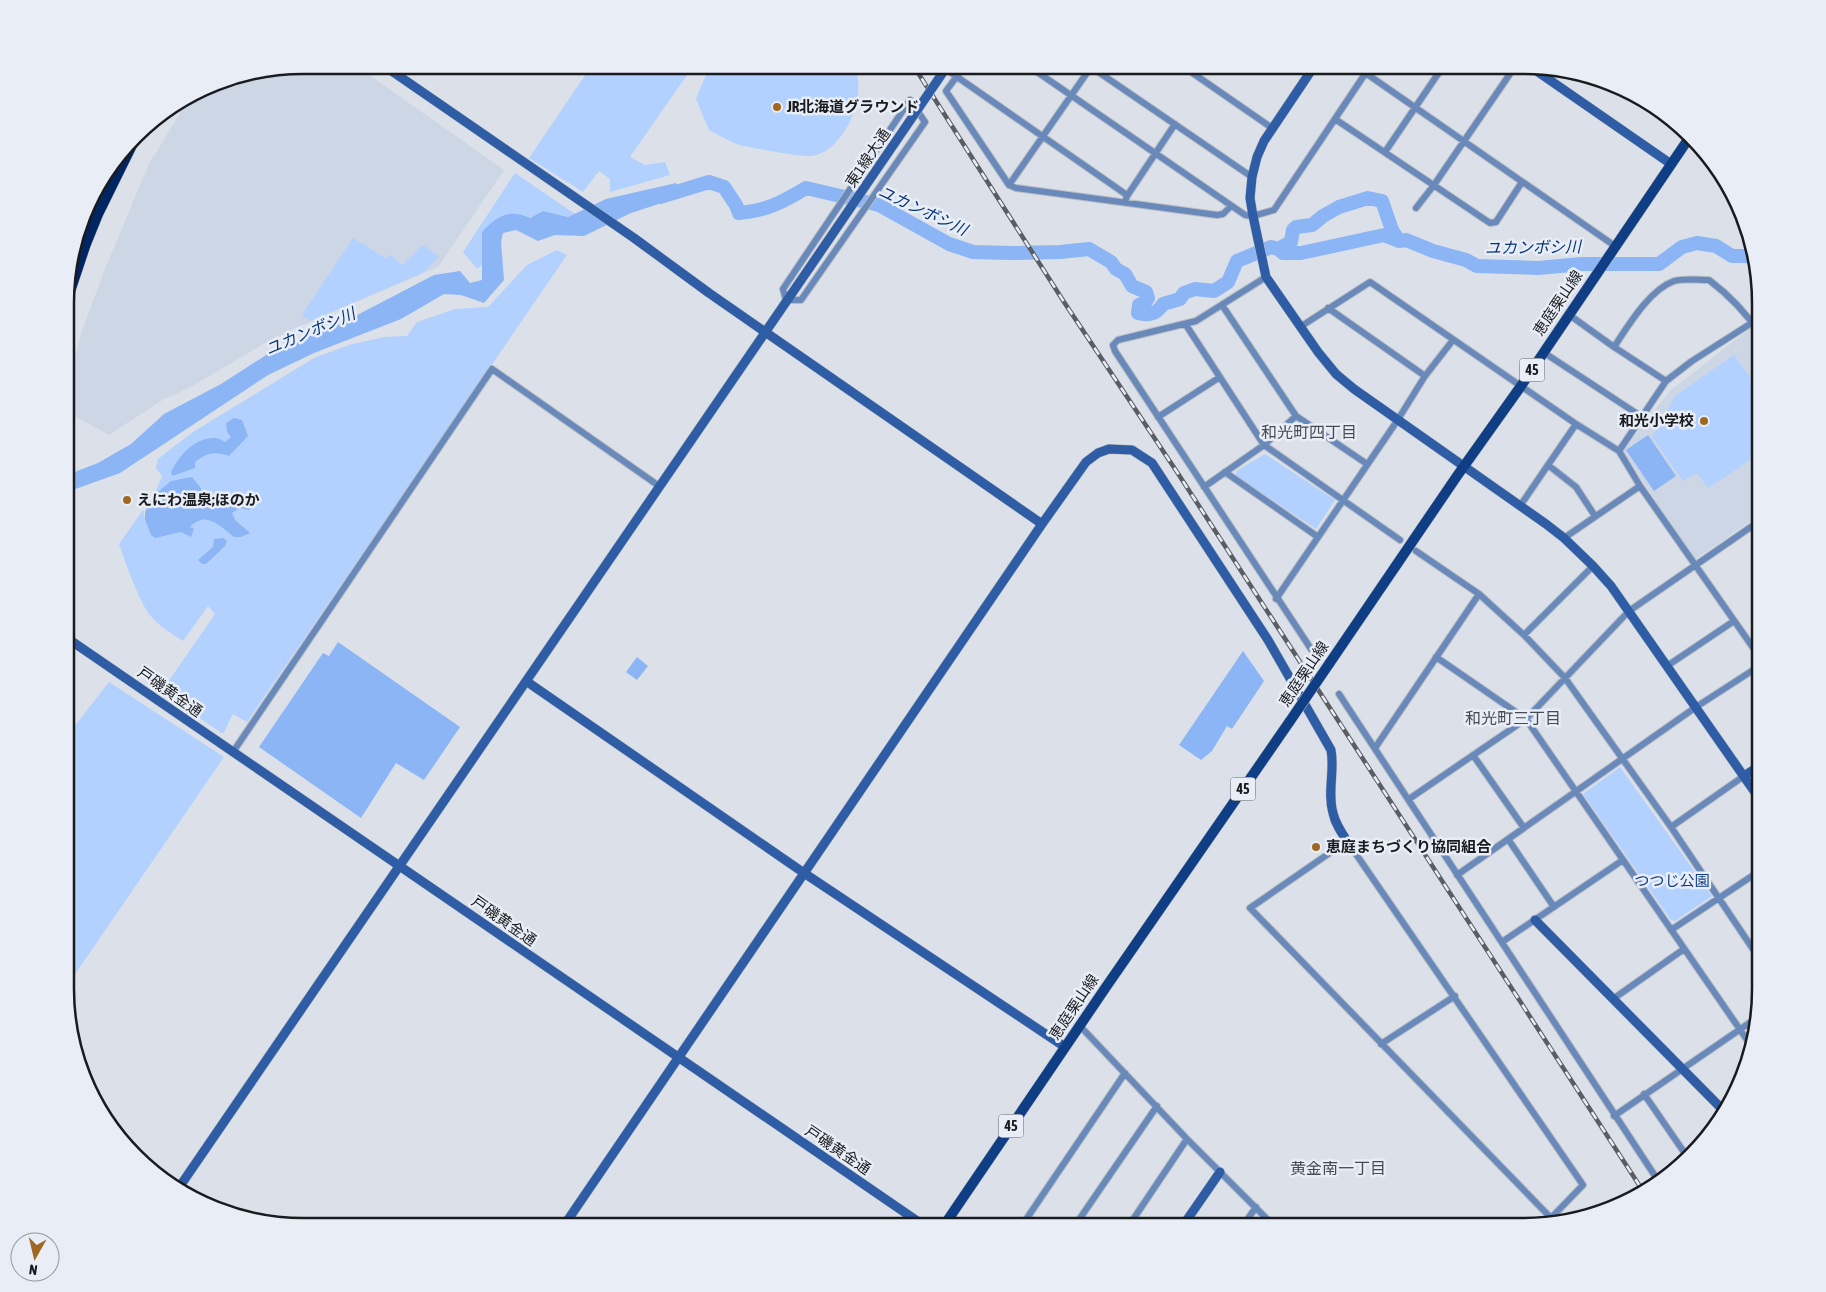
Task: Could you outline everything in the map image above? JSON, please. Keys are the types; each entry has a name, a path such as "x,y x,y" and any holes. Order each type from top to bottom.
{"highway":[{"path":"77,262 98,213 125,159"}],"main road":[{"name":"恵庭栗山線","path":"949,1218 1463,467 1521,386 1686,142"}],"street":[{"path":"395,74 614,224 765,332 1042,524"},
{"name":"東1線大通","path":"181,1184 942,74"},
{"path":"951,74 1124,193 1126,199"},
{"path":"959,74 946,91 1009,185 1016,188 1126,199 1217,215 1223,214 1231,206"},
{"path":"1040,74 1244,215 1253,216 1274,210 1366,74 1614,248"},
{"path":"1009,185 1086,74"},
{"path":"1101,74 1252,177"},
{"path":"1194,74 1272,128"},
{"path":"1308,74 1272,128 1257,157 1252,177 1250,198 1266,276 1300,327 1336,374 1354,390 1564,538 1593,566 1611,586 1752,788"},
{"path":"1385,152 1438,74"},
{"path":"1416,208 1510,74"},
{"path":"1540,74 1671,164"},
{"path":"910,100 925,122 801,300 786,300 783,289 910,100"},
{"path":"1336,119 1490,223 1496,222 1522,182"},
{"path":"1126,199 1176,124"},
{"path":"1266,276 1196,321 1118,340 1113,345 1115,352 1276,599 1311,649"},
{"path":"1614,347 1636,314 1666,285 1676,281 1709,280 1721,289 1752,321 1692,361 1666,381 1619,451"},
{"path":"1300,327 1370,282 1576,424 1619,451 1640,486 1752,647"},
{"path":"1222,305 1296,416 1367,464"},
{"path":"1328,308 1425,376"},
{"path":"1568,314 1666,381"},
{"path":"1186,324 1264,445 1400,540"},
{"path":"1276,599 1342,499 1397,421 1425,376 1453,340"},
{"path":"1543,352 1642,417"},
{"path":"233,752 492,369 659,486"},
{"path":"1158,417 1220,377"},
{"path":"1204,487 1264,445 1296,416"},
{"path":"1520,506 1576,424"},
{"path":"569,1218 1042,524 1086,462 1098,453 1109,449 1132,450 1152,463 1268,640 1331,750 1333,764 1332,812 1336,824 1584,1185 1555,1216"},
{"path":"1548,465 1576,487 1595,516"},
{"path":"1225,472 1318,536"},
{"path":"1564,538 1640,486"},
{"path":"1409,799 1526,719 1629,612 1752,526"},
{"path":"1416,551 1479,594 1524,635 1565,678 1671,827 1752,949"},
{"path":"1524,635 1593,566"},
{"path":"1375,748 1479,594"},
{"path":"1667,666 1734,621"},
{"name":"戸磯黄金通","path":"74,643 913,1218"},
{"path":"1436,657 1526,719 1747,1039"},
{"path":"1458,875 1752,669"},
{"path":"526,681 804,873 1065,1047"},
{"path":"1339,694 1655,1177"},
{"path":"1473,755 1524,828"},
{"path":"1671,827 1752,770"},
{"path":"1508,839 1554,907"},
{"path":"1347,841 1250,908 1550,1216"},
{"path":"1502,942 1622,860"},
{"path":"1671,930 1752,876"},
{"path":"1535,920 1720,1107"},
{"path":"1613,999 1684,949"},
{"path":"1381,1044 1454,996"},
{"path":"1614,1116 1750,1023"},
{"path":"1080,1026 1187,1139 1266,1218"},
{"path":"1026,1218 1126,1074"},
{"path":"1644,1094 1684,1152"},
{"path":"1080,1218 1157,1106"},
{"path":"1134,1218 1187,1139"},
{"path":"1188,1218 1220,1172"},
{"path":"1248,1218 1256,1207"}],"shaded area":[{"path":"288,74 368,74 504,170 438,267 275,337 187,389 164,399 109,435 74,416 74,362 81,333 105,269 149,164 184,106 215,91 258,78"},
{"path":"676,183 680,197 631,213 584,236 555,235 538,241 516,230 503,233 501,242 504,280 484,303 461,295 444,294 401,319 314,353 268,375 120,473 74,489 74,472 98,463 131,444 164,414 221,384 274,350 340,324 434,275 460,271 470,283 482,280 482,232 498,218 504,215 515,214 530,218 543,211 568,217 606,199"},
{"name":"和光小学校","path":"1748,330 1752,330 1752,520 1694,560 1623,451 1670,391"},
{"path":"234,418 242,420 248,436 229,456 215,453 207,455 195,462 195,468 172,476 171,472 178,460 188,449 200,441 214,438 225,442 231,437 227,432 226,423"},
{"path":"1648,435 1676,476 1654,491 1626,450"},
{"path":"192,477 201,488 203,496 221,502 254,495 262,498 249,510 240,508 232,513 235,520 250,533 241,537 234,537 213,522 202,520 190,527 194,529 191,537 181,532 155,538 151,535 145,519 145,512 153,496 171,481"},
{"path":"223,538 227,541 225,546 206,564 202,564 198,560 213,547 214,539"},
{"path":"338,642 460,727 424,780 396,763 361,818 259,747 323,653 329,656"},
{"path":"1243,651 1264,681 1232,729 1227,726 1212,751 1201,760 1179,745"},
{"path":"637,657 648,666 637,680 626,672"}],"green space":[{"path":"586,74 688,74 630,157 645,165 665,162 670,175 610,192 610,179 599,171 583,192 529,158"},
{"name":"JR北海道グラウンド","path":"706,74 858,74 858,76 858,96 849,124 837,141 829,148 812,156 765,150 740,145 728,140 709,130 696,99"},
{"path":"515,173 575,214 568,217 543,211 530,218 482,232 483,264 477,269 463,252"},
{"path":"353,238 385,258 391,255 402,265 423,245 439,257 422,273 310,321 302,315"},
{"path":"557,250 567,255 247,722 233,714 223,734 161,692 215,614 208,606 183,641 161,626 149,614 125,561 119,544 143,510 145,520 162,476 156,468 158,459 193,432 314,358 349,345 384,337 407,336 417,322 455,309 488,307 527,265"},
{"path":"1734,355 1752,380 1752,459 1708,488 1697,473 1683,481 1652,437 1675,396"},
{"path":"1265,454 1335,500 1316,529 1236,476 1236,471"},
{"path":"109,682 224,757 74,976 74,727"},
{"name":"つつじ公園","path":"1620,767 1712,896 1675,921 1671,920 1583,794"}],"waterway":[{"name":"ユカンボシ川","path":"660,197 709,182 724,187 739,213 774,205 806,188 879,205 949,244 973,252 1060,252 1089,249 1111,262 1116,269 1125,274 1132,286 1146,292 1148,298 1145,303 1139,305 1138,313 1146,314 1155,312 1163,304 1180,299 1184,293 1195,289 1214,291 1228,282 1237,261 1271,247 1278,249 1291,242 1293,230 1296,227 1312,225 1339,207 1368,198 1382,201 1392,230 1399,241 1406,240 1433,251 1466,260 1477,266 1538,268 1582,264 1659,264 1682,247 1697,243 1716,246 1732,256 1747,256"},
{"path":"1278,249 1283,253 1301,253 1384,235 1399,241"}],"railway":[{"path":"919,74 1064,302 1177,472 1640,1187"}],"place":[{"name":"JR北海道グラウンド","path":"777,107"},
{"name":"和光小学校","path":"1704,421"},
{"name":"えにわ温泉;ほのか","path":"127,500"},
{"name":"恵庭まちづくり協同組合","path":"1316,847"}],"district":[{"name":"和光町四丁目","path":"1309,432"},
{"name":"和光町三丁目","path":"1513,718"},
{"name":"黄金南一丁目","path":"1338,1168"}]}
